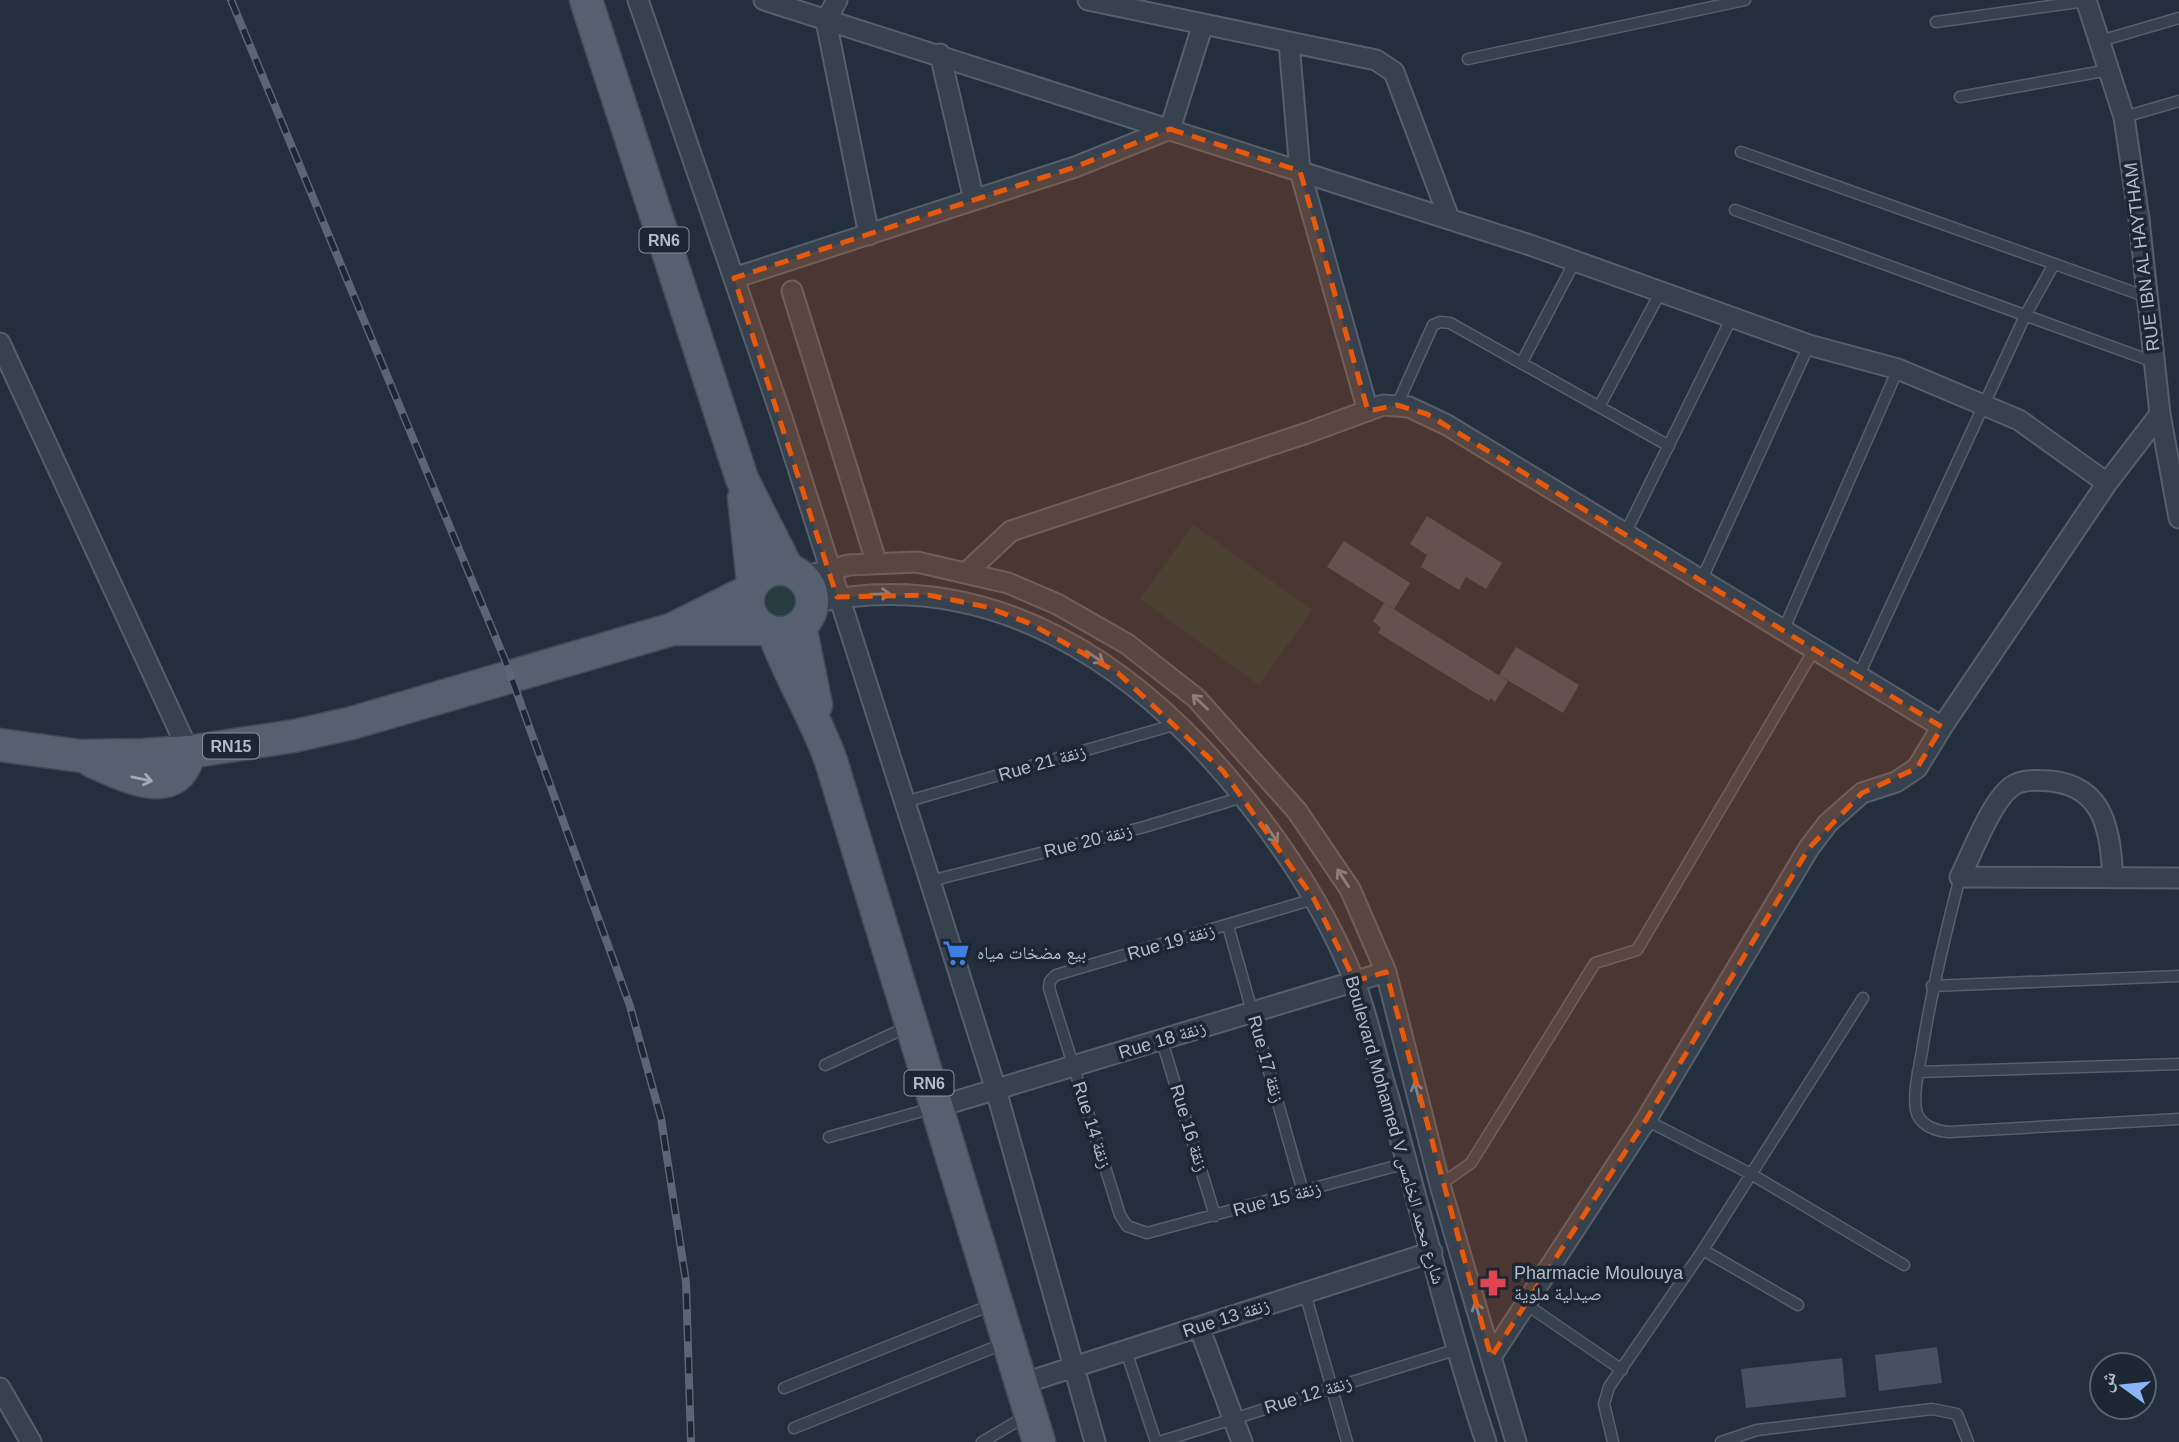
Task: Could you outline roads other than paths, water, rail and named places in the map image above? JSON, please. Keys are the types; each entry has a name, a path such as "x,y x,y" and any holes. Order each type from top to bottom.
{"main road":[{"name":"RN6","path":"586,0 742,479 801,600 788,672 817,724 1035,1428"},
{"name":"RN6","path":"742,479 752,617 801,600"},
{"path":"751,587 768,570 801,600"},
{"name":"RN15","path":"673,628 751,587"},
{"name":"RN15","path":"0,745 81,756 189,752 294,736 352,723 673,628 801,600"}],"street":[{"path":"638,0 782,418 801,600 905,802 996,1090 1095,1442"},
{"path":"764,0 1448,218 1808,345 1898,369 2019,420 2107,483"},
{"path":"837,0 826,21 869,235"},
{"path":"1088,0 1376,61 1394,72 1448,218"},
{"name":"RUE IBN AL HAYTHAM","path":"2086,1 2124,117 2148,297 2160,414 2173,445 2179,518"},
{"path":"1170,129 1203,24"},
{"path":"1289,43 1300,170 1367,411"},
{"path":"940,54 974,200"},
{"path":"734,278 1075,167 1170,129"},
{"path":"792,291 875,558"},
{"path":"0,343 189,752"},
{"path":"967,572 1011,531 1383,405 1397,405 1427,414 1942,727"},
{"path":"1491,1357 1527,1306 1646,1120 1715,1000 1815,840 1828,823 1862,793 1896,782 1917,768 2107,483 2160,414"},
{"name":"Boulevard Mohamed V شارع محمد الخامس","path":"801,600 885,562 917,562 1008,583 1081,617 1161,668 1232,734 1313,831 1350,889 1387,972 1440,1185 1516,1442"},
{"name":"Boulevard Mohamed V شارع محمد الخامس","path":"801,600 889,593 928,594 987,607 1075,644 1118,673 1179,724 1244,797 1270,830 1314,899 1354,981 1486,1442"},
{"path":"2113,878 2110,831 2095,802 2080,789 2040,780 2015,784 2002,796 1960,877 2113,878 2179,878"},
{"name":"Rue 18 زنقة","path":"937,1107 1387,972"},
{"name":"Rue 13 زنقة","path":"1021,1384 1432,1252"},
{"path":"1199,1327 1242,1442"},
{"path":"0,1388 31,1442"}],"lane":[{"path":"1468,59 1745,0"},
{"path":"1936,22 2086,1"},
{"path":"2100,41 2179,18"},
{"path":"1960,97 2109,70"},
{"path":"2124,117 2179,102"},
{"path":"1741,152 2148,297"},
{"path":"1735,210 2155,363"},
{"path":"1522,362 1574,261"},
{"path":"1858,677 1987,405 2025,316 2054,264"},
{"path":"1600,405 1660,293"},
{"path":"1625,534 1731,319"},
{"path":"1397,405 1433,326 1440,322 1462,327 1669,446"},
{"path":"1701,581 1808,345"},
{"path":"1783,632 1898,369"},
{"path":"1440,1185 1471,1163 1595,963 1637,950 1814,650"},
{"name":"Rue 21 زنقة","path":"905,802 1179,724"},
{"name":"Rue 20 زنقة","path":"930,881 1144,827 1244,797"},
{"path":"1960,877 1933,986 1919,1072 1916,1109 1924,1124 1940,1132 2179,1119"},
{"name":"Rue 19 زنقة","path":"1053,1001 1049,989 1050,981 1056,975 1314,899"},
{"name":"Rue 17 زنقة","path":"1228,926 1303,1192"},
{"path":"1933,986 2179,976"},
{"path":"1613,1442 1604,1405 1609,1387 1703,1250 1863,998"},
{"name":"Rue 14 زنقة","path":"1053,1001 1121,1215 1127,1226 1147,1234"},
{"path":"825,1065 911,1026"},
{"name":"Rue 16 زنقة","path":"1162,1041 1215,1216"},
{"path":"1919,1072 2179,1064"},
{"path":"829,1137 937,1107"},
{"path":"1646,1120 1751,1174 1903,1265"},
{"name":"Rue 15 زنقة","path":"1147,1234 1407,1163"},
{"path":"1703,1250 1798,1305"},
{"path":"1305,1293 1347,1442"},
{"path":"784,1388 998,1303"},
{"path":"1527,1306 1622,1370"},
{"path":"794,1428 1008,1342"},
{"name":"Rue 12 زنقة","path":"1157,1442 1458,1349"},
{"path":"1126,1351 1157,1442"},
{"path":"1721,1442 1757,1430 1932,1409 1957,1414 1968,1442"},
{"path":"982,1442 1035,1428"}],"railway":[{"path":"231,0 505,660 630,1006 661,1118 686,1282 691,1442"}],"place":[{"name":"بيع مضخات مياه","path":"956,953"},
{"name":"Pharmacie Moulouya صيدلية ملوية","path":"1493,1283"}]}
